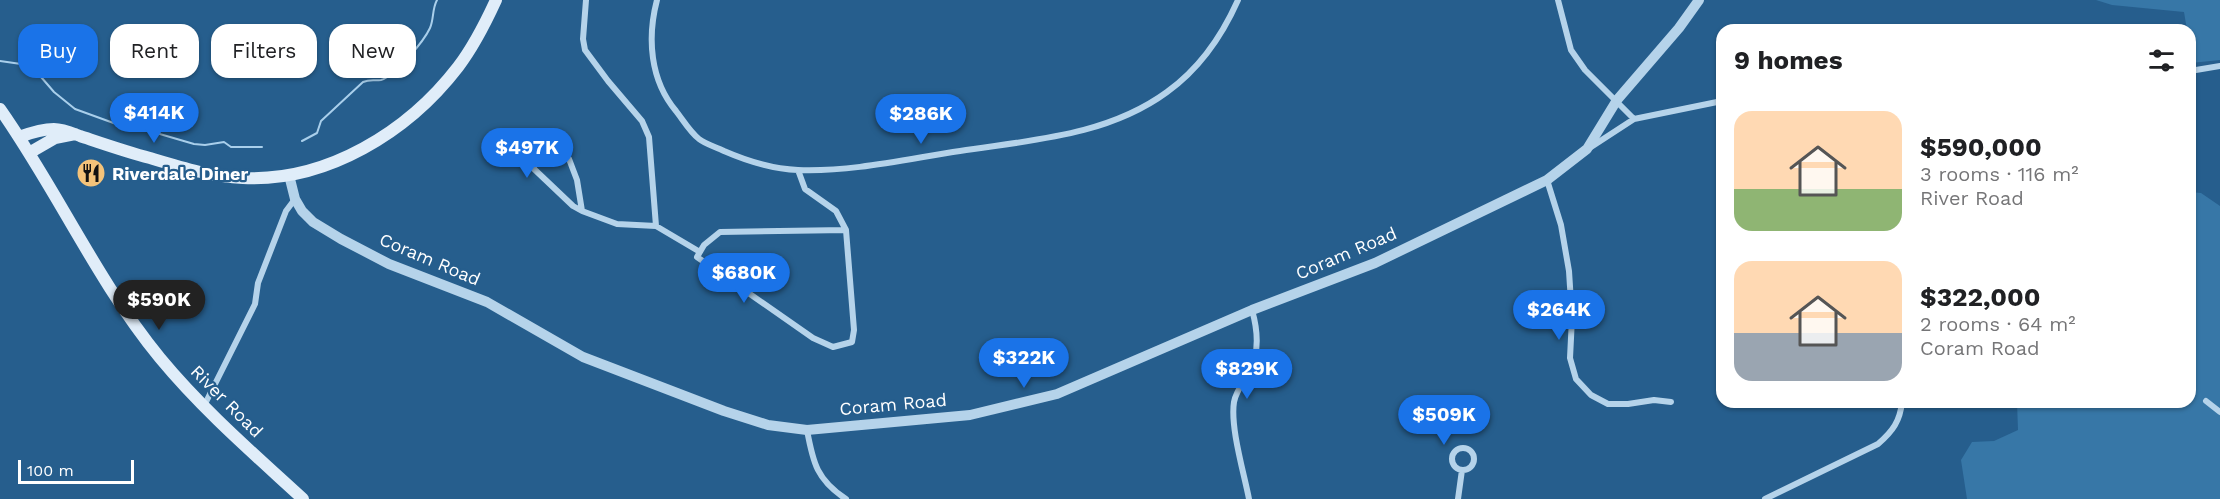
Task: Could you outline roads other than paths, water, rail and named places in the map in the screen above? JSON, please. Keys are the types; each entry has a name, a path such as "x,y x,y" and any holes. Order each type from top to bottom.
{"main road":[{"path":"19,137 51,129 227,177 257,178 289,175 340,161 404,122 436,92 458,68 481,33 496,0"},
{"name":"River Road","path":"0,109 29,153 99,272 124,310 160,357 204,407 303,499"},
{"path":"29,153 55,138 75,134"}],"street":[{"path":"586,0 583,39 585,50 642,121 649,137 656,226"},
{"path":"657,0 652,17 651,37 657,79 666,100 699,140 741,159 798,170 851,167 1072,134 1112,122 1167,92 1207,55 1230,18 1238,0"},
{"path":"1558,0 1571,50 1585,70 1634,119"},
{"name":"Coram Road","path":"289,175 295,199 302,211 325,230 389,264 487,302 583,357 746,418 778,427 807,430 970,415 1025,403 1076,386 1252,310 1375,263 1547,180 1587,149 1617,100 1679,28 1698,0"},
{"path":"2196,70 2220,66"},
{"path":"1587,149 1634,119 1716,102"},
{"path":"582,211 577,180 569,159 548,144 533,168 573,206 582,211 617,224 656,226 700,252"},
{"path":"798,170 805,189 836,210 846,230 854,330 852,342 833,347 813,338 697,257 704,245 720,232 846,230"},
{"path":"1547,180 1561,225 1569,271 1572,318 1570,358 1576,379 1591,395 1608,404 1654,400 1671,402"},
{"path":"204,407 255,304 258,283 286,211 295,199"},
{"path":"1249,499 1233,414 1236,395 1252,368 1257,350 1258,337 1252,310"},
{"path":"2206,401 2220,412"},
{"path":"1765,499 1878,444 1893,431 1901,408"},
{"path":"807,430 812,456 820,476 846,499"},
{"path":"1458,499 1462,470"}],"waterway":[{"path":"302,141 317,133 321,121 363,82 381,80 401,65 427,34 437,0"},
{"path":"0,61 21,64 35,70 54,92 75,109 130,129"},
{"path":"153,132 194,144 224,142 231,147 262,147"}],"place":[{"name":"Riverdale Diner","path":"91,173"}]}
